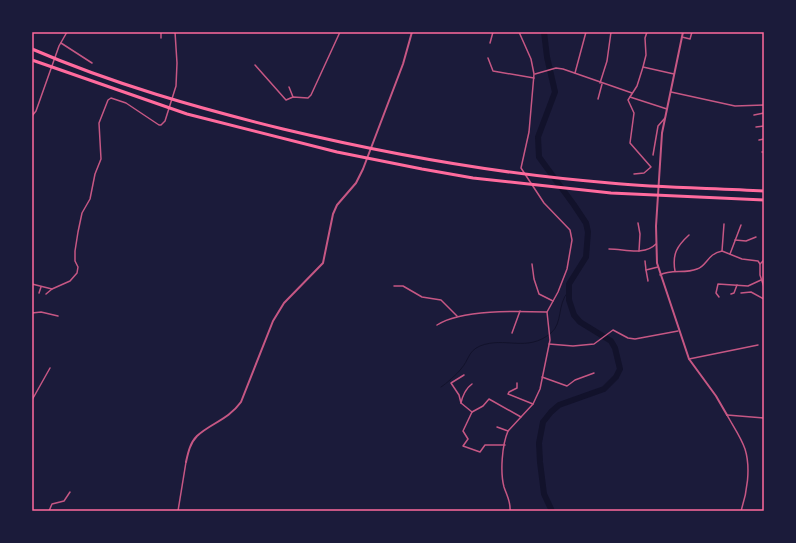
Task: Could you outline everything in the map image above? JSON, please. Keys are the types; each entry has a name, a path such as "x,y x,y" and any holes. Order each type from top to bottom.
{"highway":[{"path":"32,49 130,85 188,104 244,120 409,158 516,173 610,183 764,191"},
{"path":"32,60 187,114 248,131 414,168 516,183 630,195 764,200"}],"street":[{"path":"32,116 36,111 46,79 59,46 67,32"},
{"path":"161,32 161,38"},
{"path":"46,294 52,289 70,281 77,274 78,267 75,261 75,251 78,232 82,213 90,199 94,174 100,159 99,123 108,100 111,98 125,103 159,125 165,121 176,86 177,63 174,32"},
{"path":"255,65 286,100 293,97 306,98 310,96 340,32"},
{"path":"178,511 190,446 196,437 231,413 241,402 273,321 284,303 323,263 333,214 337,205 356,183 363,169 403,64 412,32"},
{"path":"490,43 493,32"},
{"path":"510,511 511,504 503,484 505,445 508,431 533,404 540,389 550,337 547,312 567,269 571,237 567,226 544,203 521,168 529,132 534,74 531,59 519,32"},
{"path":"575,74 586,32"},
{"path":"598,99 607,61 611,32"},
{"path":"634,174 644,172 651,166 630,146 634,113 629,102 630,96 637,86 643,67 646,55 645,38 647,32"},
{"path":"683,32 665,118 659,172 656,244 658,267 674,310 678,331 689,359 716,396 744,447 746,455 746,489 740,511"},
{"path":"682,37 690,39 692,32"},
{"path":"61,44 92,63"},
{"path":"488,58 493,71 534,78"},
{"path":"643,67 674,74"},
{"path":"534,74 556,68 632,93"},
{"path":"289,87 293,97"},
{"path":"671,92 735,106 764,105"},
{"path":"630,96 667,109"},
{"path":"754,115 764,113"},
{"path":"654,155 658,126 665,118"},
{"path":"756,127 764,126"},
{"path":"759,140 764,140"},
{"path":"638,223 640,234 639,251"},
{"path":"722,251 724,224"},
{"path":"730,254 741,225"},
{"path":"675,271 674,255 678,246 689,235"},
{"path":"735,240 746,241 756,237"},
{"path":"610,249 639,251 650,249 656,244"},
{"path":"660,275 675,271 696,270 713,255 722,251 742,259 758,261 760,264"},
{"path":"764,260 760,264 761,280 764,287"},
{"path":"645,261 648,281"},
{"path":"532,264 534,279 539,294 553,301"},
{"path":"646,270 658,267"},
{"path":"719,297 716,293 718,284 748,286 761,280"},
{"path":"32,284 52,289"},
{"path":"730,294 734,293 736,285"},
{"path":"394,286 403,286 422,296 441,300 457,316"},
{"path":"39,293 41,287"},
{"path":"741,293 751,292 764,300"},
{"path":"437,325 457,316 520,311 547,312"},
{"path":"512,333 520,311"},
{"path":"32,313 41,312 58,316"},
{"path":"549,344 573,346 597,343 608,333 615,330 628,338 635,339 678,331"},
{"path":"689,359 758,346"},
{"path":"32,400 50,368"},
{"path":"542,377 567,386 575,380 594,373"},
{"path":"464,375 450,382 459,395 461,403 472,412"},
{"path":"517,383 517,388 508,394 533,404"},
{"path":"461,403 466,389 472,384"},
{"path":"459,395 465,395"},
{"path":"505,445 485,445 480,452 463,446 468,439 463,431 472,412 483,406 489,398 521,417"},
{"path":"727,416 764,418"},
{"path":"497,427 508,431"},
{"path":"49,511 52,504 64,501 70,492"}],"waterway":[{"path":"544,32 547,57 555,92 538,137 539,157 586,223 588,232 586,257 569,284 569,300 574,315 580,322 611,341 615,348 620,369 616,377 604,389 559,405 543,422 539,443 540,462 544,494 552,511"},
{"path":"441,387 464,366 473,350 480,346 489,343 533,342 542,339 551,333 555,329 559,319 562,302 568,292"}]}
